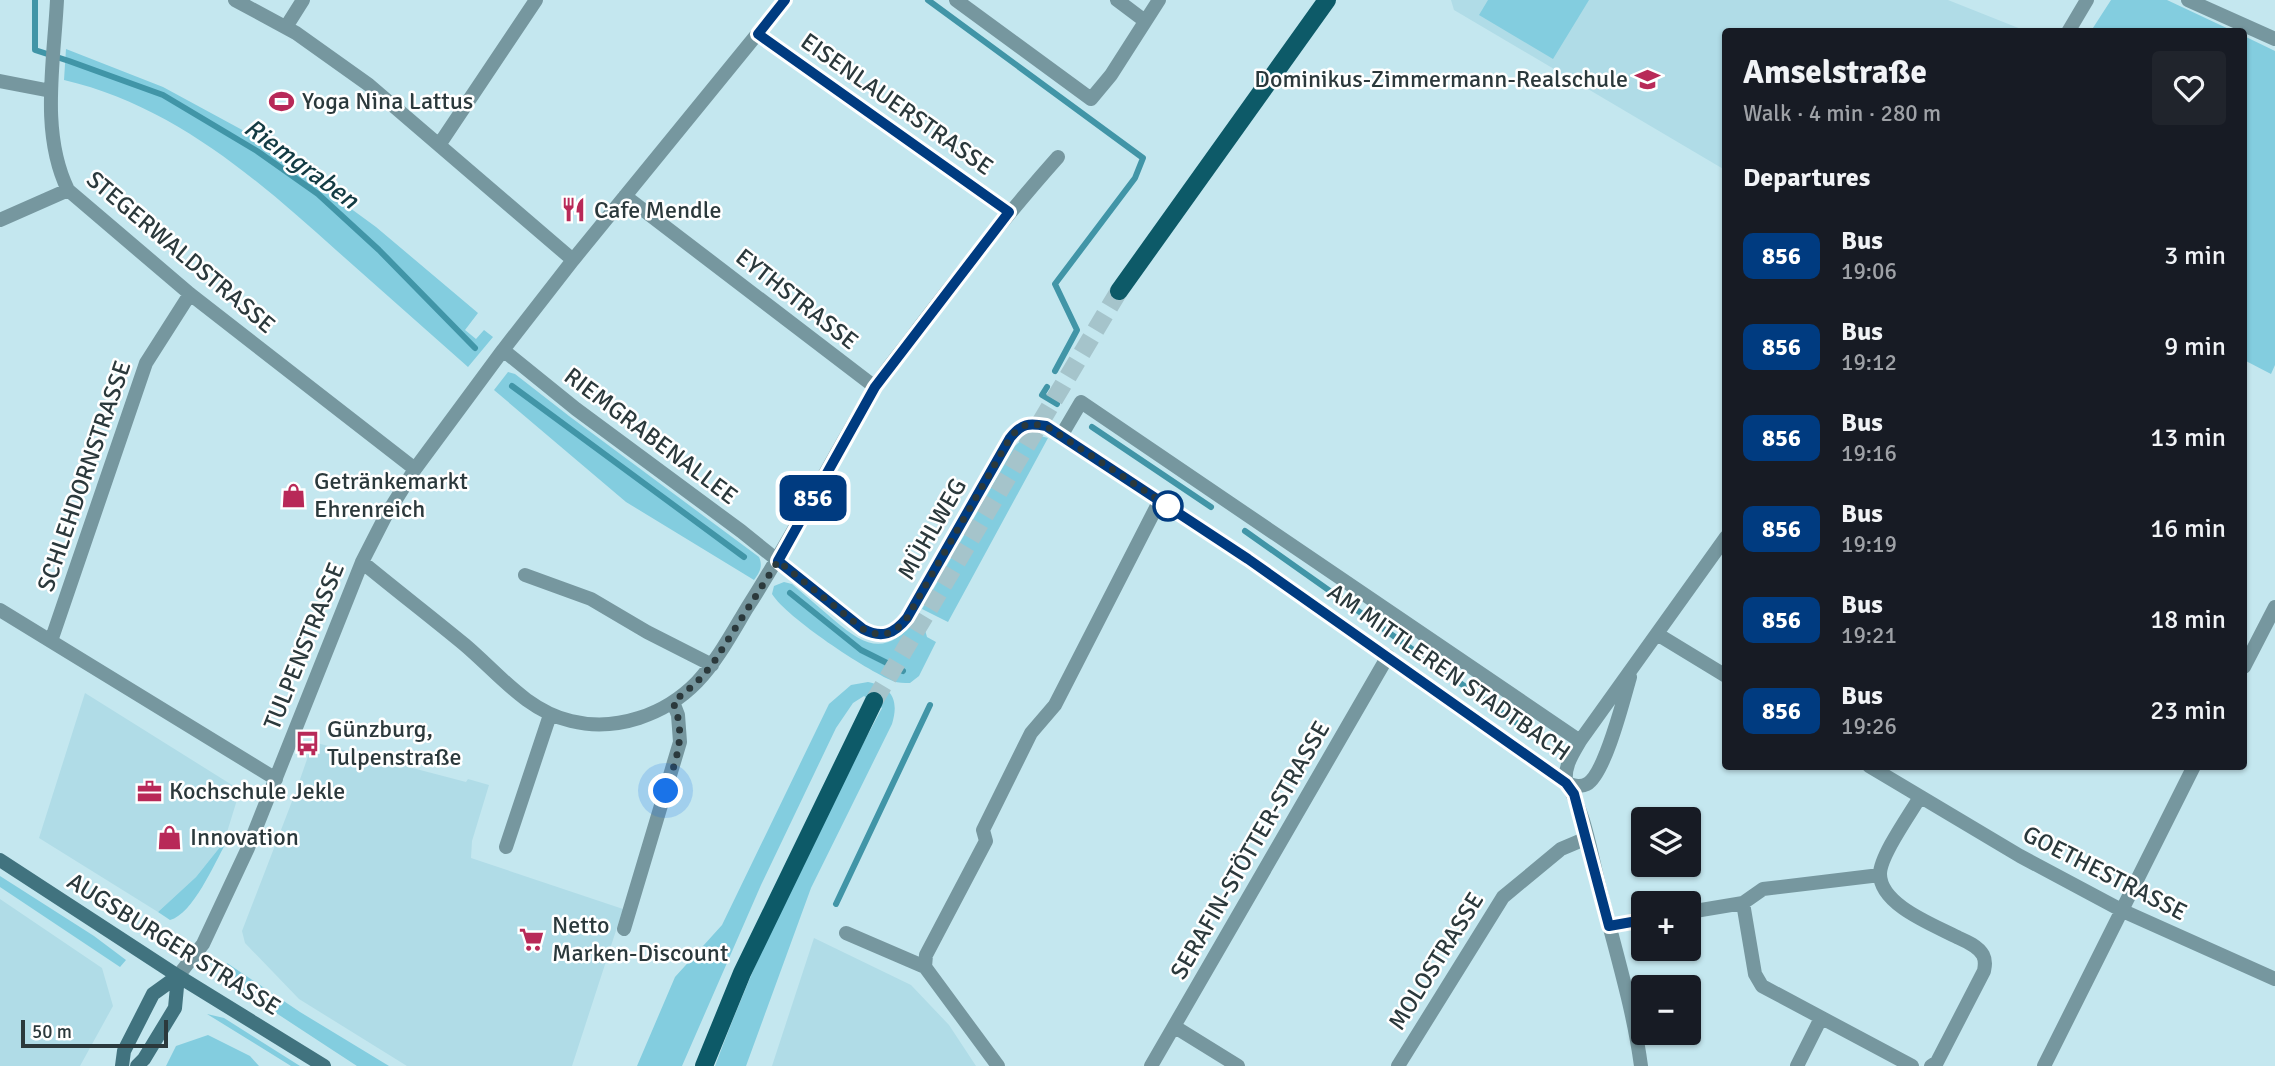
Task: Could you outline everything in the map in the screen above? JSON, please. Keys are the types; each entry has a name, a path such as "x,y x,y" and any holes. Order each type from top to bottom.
{"main road":[{"path":"1119,291 1327,0"},
{"path":"704,1066 742,973 873,701"},
{"name":"AUGSBURGER STRASSE","path":"0,860 178,976 324,1066"},
{"path":"122,1066 124,1051 153,994 178,976"},
{"path":"137,1066 175,1008 178,976"}],"street":[{"name":"STEGERWALDSTRASSE","path":"57,0 51,91 55,155 68,190 190,294 415,469"},
{"path":"235,0 286,27 369,85 573,260"},
{"path":"286,27 303,0"},
{"path":"439,145 536,0"},
{"name":"TULPENSTRASSE","path":"178,976 203,944 248,848 362,562 385,517 415,469 503,350 785,0"},
{"path":"956,0 1091,99 1111,75 1159,0"},
{"path":"1117,0 1145,21"},
{"path":"2070,28 2087,0"},
{"path":"2188,0 2275,39"},
{"name":"EISENLAUERSTRASSE","path":"758,34 1009,212"},
{"path":"0,81 51,91"},
{"path":"362,562 467,647 530,703 550,715 573,722 619,723 640,718 673,702 712,665 778,561 875,387 1009,212 1058,157"},
{"path":"2,217 68,190"},
{"name":"EYTHSTRASSE","path":"625,196 875,387"},
{"name":"SCHLEHDORNSTRASSE","path":"51,641 146,363 190,294"},
{"name":"RIEMGRABENALLEE","path":"503,350 576,409 872,634"},
{"name":"AM MITTLEREN STADTBACH","path":"1060,436 1081,402 1580,741"},
{"name":"AM MITTLEREN STADTBACH","path":"1018,427 1033,424 1046,426 1160,500 1388,656 1566,783 1574,794 1587,838 1641,1066"},
{"name":"MÜHLWEG","path":"872,634 884,635 893,632 907,618 1018,427"},
{"path":"925,967 926,955 986,841 983,830 1031,733 1055,705 1160,500"},
{"path":"1632,668 1605,756 1594,778 1587,784 1576,786 1566,783 1568,761 1580,741 1632,668 1657,634 1722,543"},
{"path":"525,575 590,599 712,665"},
{"path":"2247,661 2275,607"},
{"path":"0,610 276,779"},
{"path":"1657,634 1722,674"},
{"name":"SERAFIN-STÖTTER-STRASSE","path":"1151,1066 1388,656"},
{"path":"624,929 681,742 678,715 673,702"},
{"path":"506,847 550,715"},
{"name":"GOETHESTRASSE","path":"1876,770 2020,856 2123,911 2275,979"},
{"path":"2044,1066 2192,770"},
{"path":"1920,797 1883,861 1880,875 1885,891 1899,905 1973,945 1982,953 1985,961 1984,971 1937,1062 1931,1066"},
{"name":"MOLOSTRASSE","path":"1398,1066 1503,897 1560,849 1587,838"},
{"path":"1701,910 1743,903 1763,888 1880,875"},
{"path":"1743,903 1755,974 1762,986 1912,1066"},
{"path":"1609,926 1631,922"},
{"path":"846,933 925,967 998,1066"},
{"path":"1797,1066 1821,1018"},
{"path":"1175,1027 1238,1066"}],"shaded area":[{"name":"Dominikus-Zimmermann-Realschule","path":"1451,0 1948,0 2018,28 1722,28 1722,168 1454,10"},
{"path":"1488,0 1589,0 1553,59 1479,15"},
{"path":"2111,0 2167,0 2227,28 2093,28"},
{"path":"2247,37 2275,51 2275,365 2271,374 2247,362"},
{"path":"66,49 163,87 246,132 376,227 478,313 465,330 476,339 484,330 493,337 468,367 306,223 210,147 141,107 64,80"},
{"path":"508,372 515,374 759,557 760,569 754,580 626,502 494,390"},
{"path":"1026,436 1048,438 948,622 922,609 1015,446"},
{"path":"784,582 792,584 846,630 867,642 886,643 906,630 917,618 926,624 927,637 936,642 919,676 910,683 893,681 828,642 793,616 772,594 774,586"},
{"path":"868,682 883,687 892,696 895,708 892,724 811,888 746,1066 715,1066 792,884 882,708 864,696 853,703 836,728 761,885 682,1066 637,1066 675,977 722,925 829,704 851,685"},
{"path":"85,693 240,790 224,842 196,877 158,912 39,838"},
{"path":"313,742 466,782 468,779 489,785 472,841 471,858 623,909 572,1066 407,1066 299,999 245,943 242,931"},
{"path":"224,842 226,843 209,875 187,908 170,920 158,912 196,877"},
{"path":"0,876 94,936 126,960 120,967 0,887"},
{"path":"0,899 102,968 113,1006 80,1066 0,1066"},
{"path":"814,938 911,985 949,1025 976,1066 772,1066"},
{"path":"227,963 300,1012 389,1066 357,1066 241,990 229,976"},
{"path":"207,1014 224,1018 300,1066 291,1066"},
{"path":"208,1035 250,1056 259,1066 166,1066 176,1046"}],"waterway":[{"name":"Riemgraben","path":"35,0 35,50 163,95 257,151 318,194 379,250 475,348"},
{"path":"928,0 1143,158 1135,178 1055,284 1077,330 1055,371"},
{"path":"512,386 744,557"},
{"path":"1047,387 1042,395 1057,404"},
{"path":"1092,427 1211,507"},
{"path":"1245,531 1542,741"},
{"path":"790,593 861,650 903,671"},
{"path":"836,904 930,705"}],"tunnel":[{"path":"874,701 1119,291"}],"bus line":[{"name":"856","path":"785,0 758,34 1009,212 875,387 778,561 863,629 872,634 884,635 893,632 907,618 1018,427 1033,424 1046,426 1248,559 1566,783 1574,794 1609,926 1631,922"}],"place":[{"name":"Dominikus-Zimmermann-Realschule","path":"1648,79"},
{"name":"Yoga Nina Lattus","path":"282,101"},
{"name":"Cafe Mendle","path":"574,210"},
{"name":"Getränkemarkt Ehrenreich","path":"294,495"},
{"name":"Günzburg, Tulpenstraße","path":"307,743"},
{"name":"Kochschule Jekle","path":"149,791"},
{"name":"Innovation","path":"170,837"},
{"name":"Netto Marken-Discount","path":"532,939"}],"route":[{"path":"666,791 681,742 678,715 673,702 712,665 778,561 863,629 872,634 884,635 893,632 907,618 1010,438 1018,427 1033,424 1046,426 1168,506"}]}
